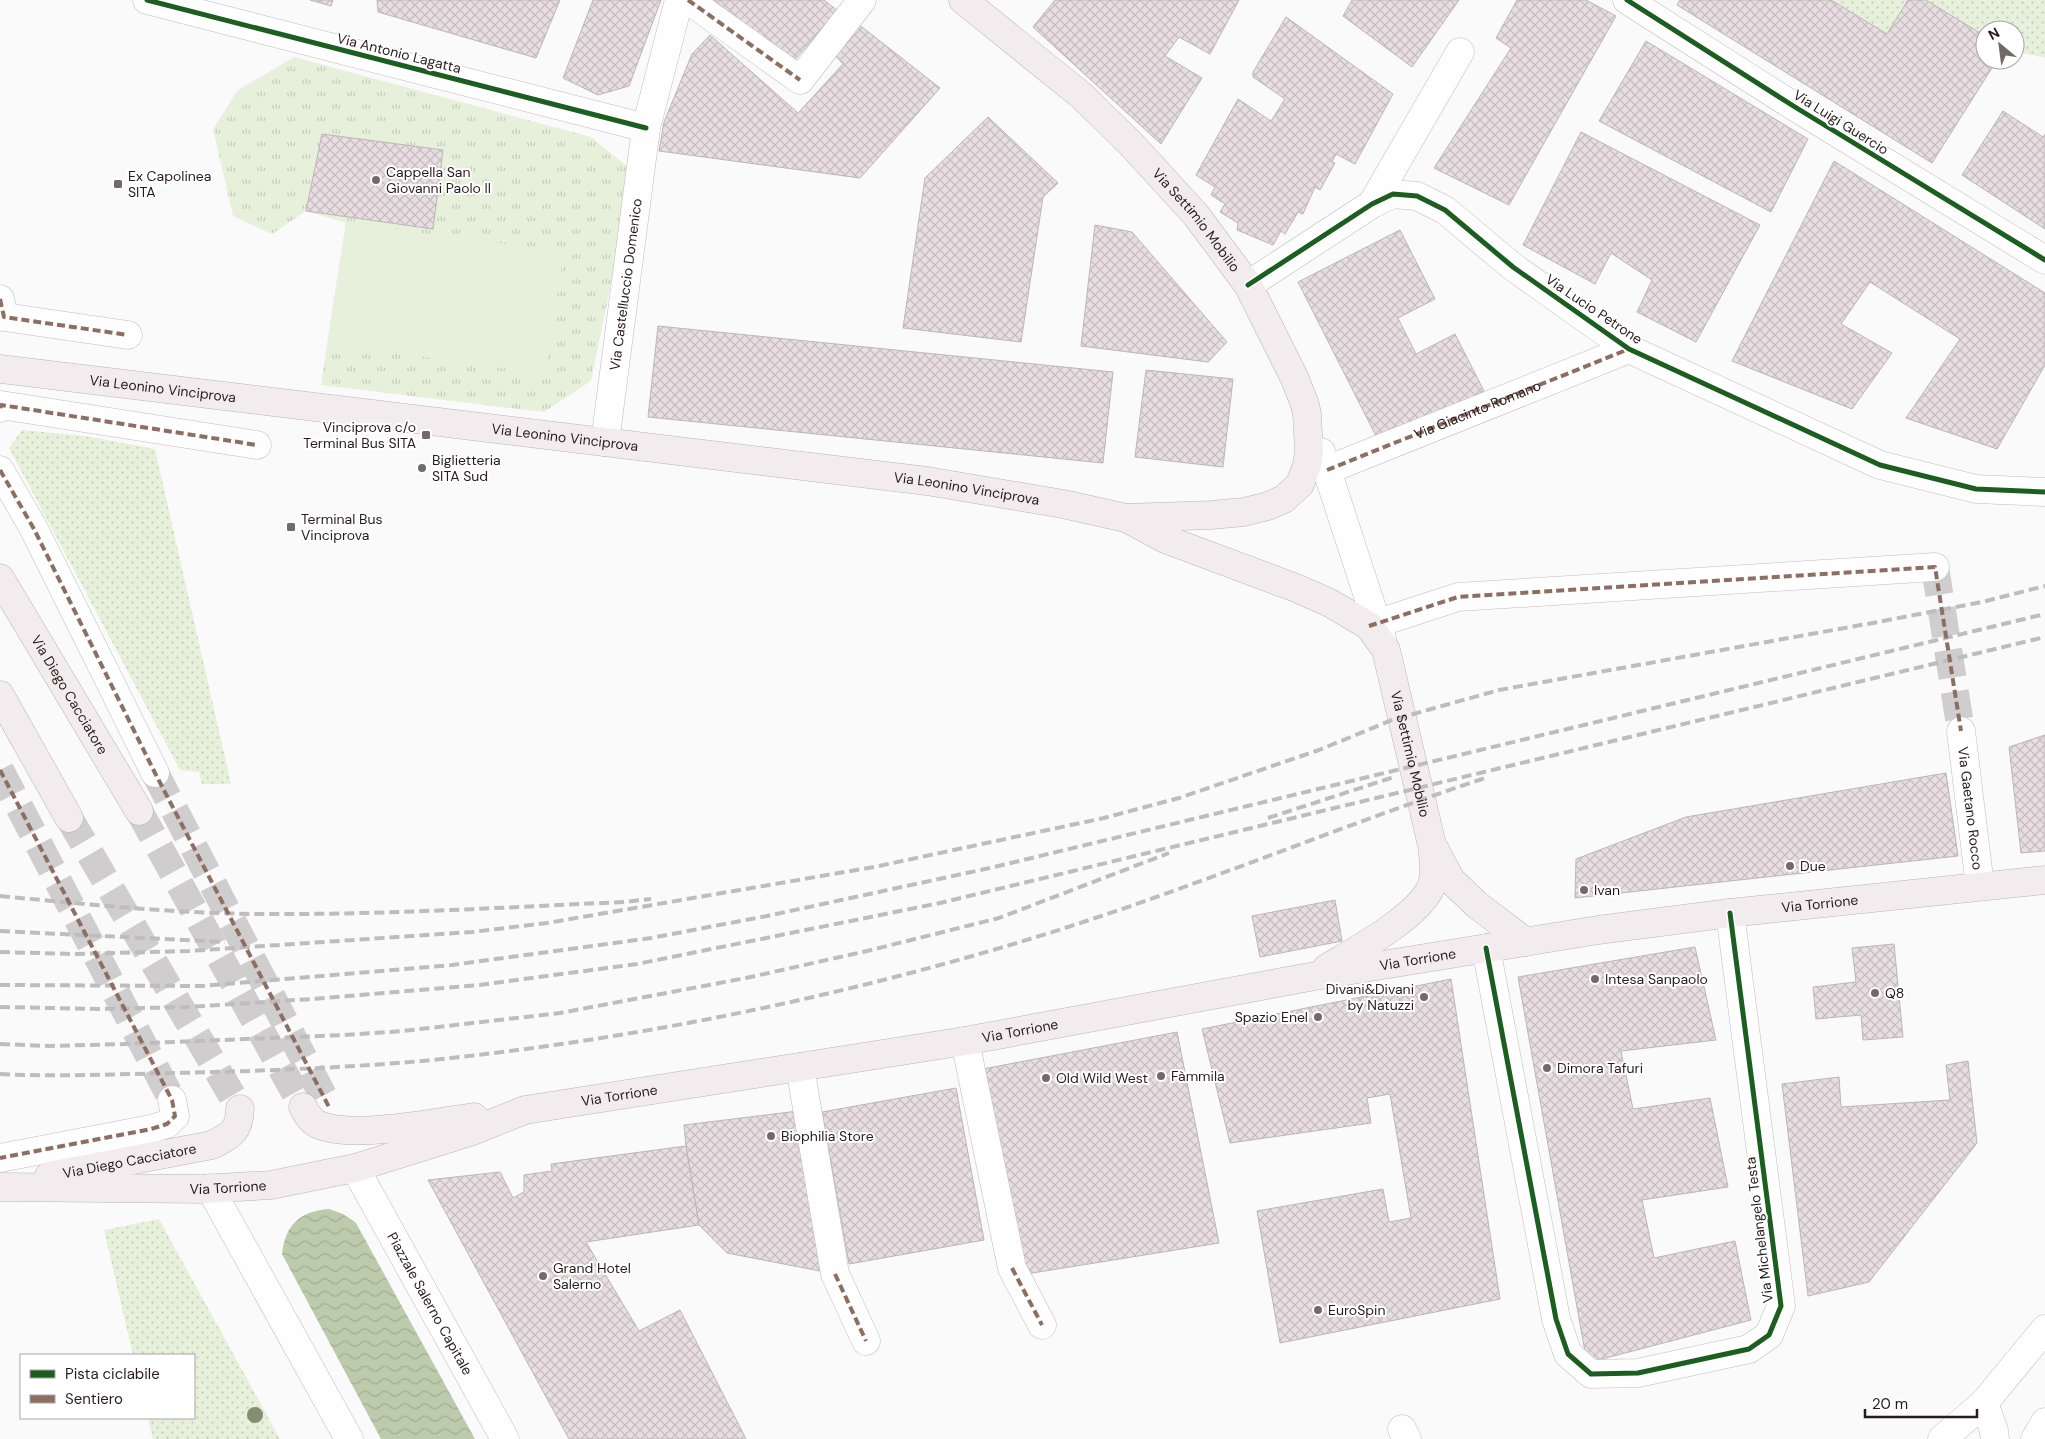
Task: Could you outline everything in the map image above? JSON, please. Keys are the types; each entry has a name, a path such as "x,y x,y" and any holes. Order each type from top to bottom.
{"main road":[{"name":"Via Settimio Mobilio","path":"963,0 1082,96 1131,144 1196,215 1248,285 1295,379 1308,414"},
{"name":"Via Leonino Vinciprova","path":"0,369 927,481 1063,504 1126,518 1244,512 1268,506 1284,499 1300,484 1306,465 1309,452 1308,414"},
{"name":"Via Leonino Vinciprova","path":"1126,518 1165,539 1322,599 1373,624 1388,656"},
{"name":"Via Diego Cacciatore","path":"0,578 139,811"},
{"name":"Via Settimio Mobilio","path":"1315,976 1381,936 1418,905 1431,888 1434,877 1432,845 1388,656"},
{"path":"0,695 69,818"},
{"name":"Via Settimio Mobilio","path":"1432,845 1451,880 1478,905 1526,942"},
{"name":"Via Torrione","path":"0,1186 210,1188 271,1185 354,1168 470,1132 525,1110 965,1041 1315,976 1598,930 1730,913 2045,880"},
{"path":"303,1107 317,1124 339,1130 383,1130 525,1110"},
{"name":"Via Diego Cacciatore","path":"0,1186 212,1145 231,1135 240,1123 240,1109"}],"street":[{"name":"Via Antonio Lagatta","path":"147,0 646,128"},
{"name":"Via Castelluccio Domenico","path":"605,442 646,128 679,0"},
{"path":"688,0 800,80 862,0"},
{"name":"Via Luigi Guercio","path":"1627,0 1795,107 2045,260"},
{"name":"Via Lucio Petrone","path":"1372,204 1460,52"},
{"name":"Via Lucio Petrone","path":"1248,285 1372,204 1393,194 1417,196 1445,210 1513,267 1630,349 1778,416 1880,465 1976,489 2045,492"},
{"path":"0,299 4,317 128,335"},
{"name":"Via Giacinto Romano","path":"1327,470 1630,349"},
{"path":"0,408 2,405 11,406 257,445"},
{"name":"Via Settimio Mobilio","path":"1308,414 1327,470 1373,624"},
{"path":"0,470 34,529 155,773"},
{"path":"1373,624 1458,597 1936,567"},
{"name":"Via Gaetano Rocco","path":"1960,731 1980,886"},
{"name":"Via Michelangelo Testa","path":"1486,948 1556,1319 1568,1354 1592,1374 1638,1373 1750,1349 1769,1335 1780,1306 1730,913"},
{"path":"965,1041 1012,1268 1042,1325"},
{"path":"800,1067 835,1274 866,1341"},
{"name":"Via Diego Cacciatore","path":"0,1158 151,1129 167,1124 175,1116 172,1100"},
{"name":"Piazzale Salerno Capitale","path":"354,1168 505,1439"},
{"path":"210,1188 349,1439"},
{"path":"1942,1439 1984,1403 2045,1329"},
{"path":"1984,1403 1995,1439"},
{"path":"2034,1439 2045,1422"}],"green space":[{"path":"1831,0 1908,0 1887,34"},
{"path":"1926,0 2045,0 2045,58 2025,53 2025,20 1975,20 1975,30"},
{"path":"294,57 591,137 634,172 591,381 544,412 321,385 346,223 306,211 272,234 233,216 213,129 238,90"},
{"path":"346,223 564,252 545,374 327,343"},
{"path":"22,430 85,436 155,449 231,784 202,784 199,772 180,770 9,448"},
{"path":"159,1219 280,1439 153,1439 148,1419 195,1419 195,1354 133,1354 104,1230"}],"water":[{"path":"329,1209 343,1214 356,1223 475,1439 381,1439 282,1254 287,1235 296,1221 310,1213"}],"building":[{"path":"310,0 333,0 331,6"},
{"path":"377,0 560,0 536,58 378,12"},
{"path":"593,0 661,0 629,86 598,95 563,78"},
{"path":"714,0 824,0 838,11 791,64"},
{"path":"1055,0 1239,0 1210,54 1179,37 1165,56 1202,78 1161,144 1033,27"},
{"path":"1352,0 1459,0 1412,67 1343,16"},
{"path":"1517,0 1586,0 1616,16 1509,205 1434,168 1511,48 1496,38"},
{"path":"1680,0 1831,0 1887,34 1908,0 1926,0 1975,30 1975,70 1991,70 1932,163 1677,5"},
{"path":"1286,17 1393,94 1355,164 1336,154 1332,162 1335,163 1320,190 1315,187 1303,214 1298,212 1285,234 1281,231 1273,245 1237,230 1238,223 1220,212 1225,204 1211,195 1215,187 1196,175 1238,99 1271,121 1285,99 1253,77 1253,72"},
{"path":"857,23 940,88 860,178 659,151 664,122 692,54 710,35 798,113 843,64 833,53"},
{"path":"1646,41 1808,139 1771,212 1599,121"},
{"path":"2003,111 2043,137 2045,134 2045,229 1962,175"},
{"path":"988,117 1058,183 1043,197 1021,342 903,328 925,178"},
{"path":"1581,132 1760,225 1696,342 1637,312 1652,280 1611,253 1595,284 1523,245"},
{"name":"Cappella San Giovanni Paolo II","path":"322,134 443,150 433,229 306,211"},
{"path":"1834,161 2045,293 2045,365 1997,449 1906,418 1960,339 1870,282 1841,324 1892,353 1852,409 1732,361"},
{"path":"1095,225 1132,232 1227,342 1208,362 1081,346"},
{"path":"1400,230 1435,299 1398,318 1416,354 1455,334 1484,391 1380,444 1298,282"},
{"path":"658,326 1113,372 1103,463 648,417"},
{"path":"1146,370 1233,379 1223,467 1135,457"},
{"path":"2045,735 2045,851 2021,853 2009,747"},
{"path":"1946,773 1958,856 1575,898 1576,859 1686,817"},
{"path":"1335,900 1342,941 1260,957 1252,916"},
{"path":"1894,944 1903,1037 1863,1040 1861,1015 1816,1019 1813,987 1856,982 1852,948"},
{"path":"1695,947 1716,1040 1621,1051 1633,1109 1710,1098 1728,1187 1642,1200 1654,1258 1735,1241 1751,1320 1587,1363 1518,977"},
{"path":"1451,979 1500,1299 1280,1343 1257,1211 1383,1189 1389,1222 1411,1218 1390,1094 1367,1098 1371,1123 1230,1143 1202,1029"},
{"path":"1177,1032 1219,1243 1020,1275 983,1069"},
{"path":"1968,1061 1977,1143 1869,1282 1808,1296 1782,1084 1839,1077 1841,1107 1950,1100 1946,1065"},
{"path":"956,1088 984,1240 849,1264 822,1112"},
{"path":"798,1111 825,1272 727,1253 699,1225 684,1125"},
{"name":"Grand Hotel Salerno","path":"686,1146 699,1225 586,1242 639,1331 680,1310 746,1439 569,1439 428,1180 500,1172 513,1198 524,1192 524,1175 552,1171 551,1164"}],"tunnel":[{"path":"1935,567 1961,731"},
{"path":"0,770 172,1100"},
{"path":"155,773 329,1107"},
{"path":"139,811 303,1107"},
{"path":"69,818 240,1109"}],"railway":[{"path":"0,952 74,954 189,951 472,932 547,923 874,867 1104,818 1179,798 1319,750 1392,720 1499,690 1878,622 1982,602 2045,586"},
{"path":"0,985 202,986 452,965 651,938 767,916 990,868 2045,614"},
{"path":"0,1007 99,1009 188,1007 312,999 479,985 637,964 940,903 2045,637"},
{"path":"1268,818 1394,777"},
{"path":"0,1074 66,1075 238,1071 422,1061 581,1041 738,1013 893,977 970,957 1046,934 1158,897 1488,777"},
{"path":"0,1044 49,1046 344,1035 403,1031 560,1013 746,978 867,951 999,918 1169,853"},
{"path":"0,896 142,909 248,914 411,912 624,902 651,899"},
{"path":"0,931 225,942"}],"marked path":[{"path":"688,0 800,80"},
{"path":"0,299 4,317 128,335"},
{"path":"1327,470 1629,349"},
{"path":"0,408 1,405 257,445"},
{"path":"0,470 34,529 155,773 329,1107"},
{"path":"1369,626 1458,597 1935,567 1961,731"},
{"path":"0,770 172,1100 175,1116 167,1124 151,1129 0,1158"},
{"path":"1012,1268 1042,1325"},
{"path":"835,1274 866,1341"}],"cycle path":[{"path":"147,0 646,128"},
{"path":"1627,0 1795,107 2045,260"},
{"path":"1248,285 1372,204 1393,194 1417,196 1445,210 1513,267 1629,349 1880,465 1976,489 2045,492"},
{"path":"1486,948 1556,1319 1568,1354 1591,1374 1638,1373 1749,1349 1769,1335 1781,1306 1730,913"}],"place":[{"name":"Cappella San Giovanni Paolo II","path":"376,180"},
{"name":"Ex Capolinea SITA","path":"118,184"},
{"name":"Vinciprova c/o Terminal Bus SITA","path":"426,435"},
{"name":"Biglietteria SITA Sud","path":"422,468"},
{"name":"Terminal Bus Vinciprova","path":"291,527"},
{"name":"Due","path":"1790,866"},
{"name":"Ivan","path":"1584,890"},
{"name":"Intesa Sanpaolo","path":"1595,979"},
{"name":"Q8","path":"1875,993"},
{"name":"Divani&Divani by Natuzzi","path":"1424,997"},
{"name":"Spazio Enel","path":"1318,1017"},
{"name":"Dimora Tafuri","path":"1547,1068"},
{"name":"Fàmmila","path":"1161,1076"},
{"name":"Old Wild West","path":"1046,1078"},
{"name":"Biophilia Store","path":"771,1136"},
{"name":"Grand Hotel Salerno","path":"543,1276"},
{"name":"EuroSpin","path":"1318,1310"}]}
